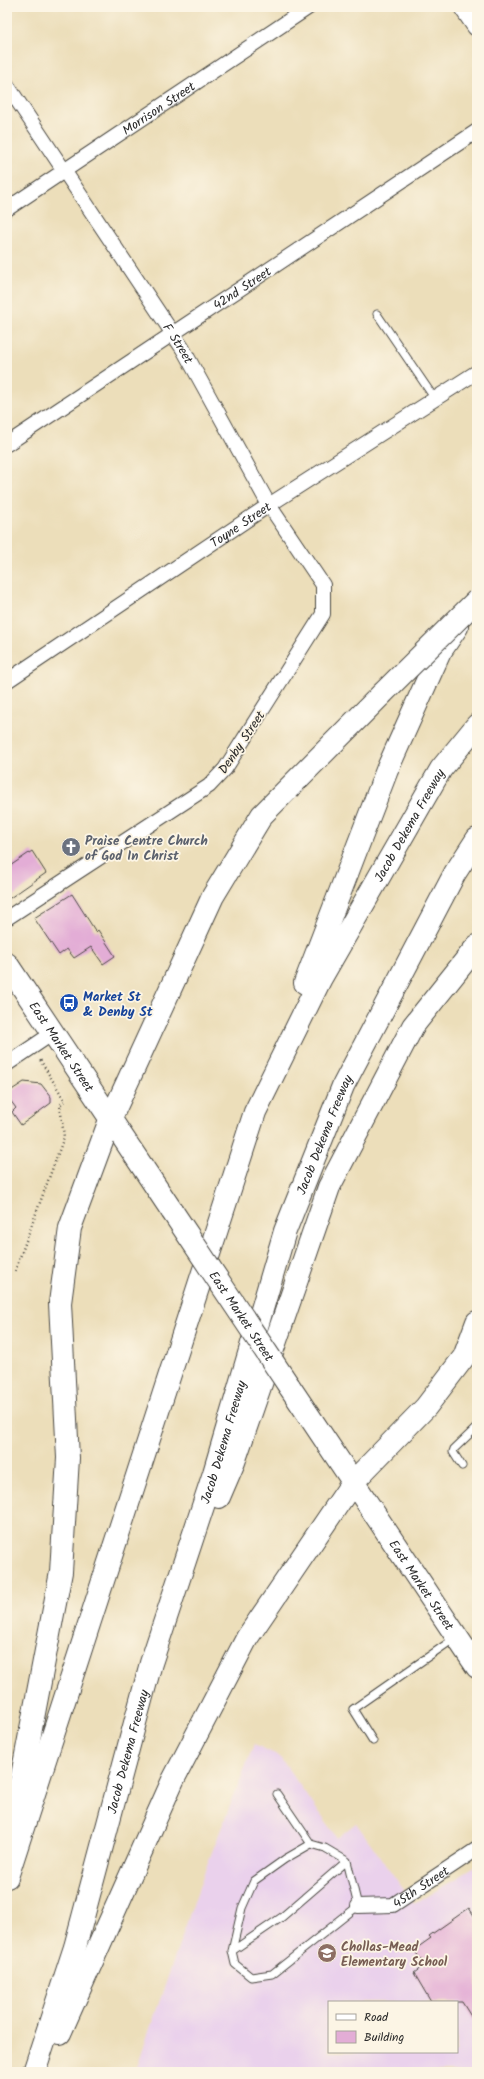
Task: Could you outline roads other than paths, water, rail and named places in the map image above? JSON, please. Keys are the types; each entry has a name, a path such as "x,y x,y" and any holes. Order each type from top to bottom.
{"main road":[{"path":"255,1112 387,770 440,652 477,596"},
{"path":"7,1854 60,1572 68,1458 60,1303 70,1228 110,1120 213,896 262,815 477,600"},
{"name":"Jacob Dekema Freeway","path":"7,1878 255,1112 324,971 441,769 477,725"},
{"name":"Jacob Dekema Freeway","path":"34,2072 75,1948 151,1663 214,1473 285,1231 343,1086 456,873 477,839"},
{"path":"151,1663 234,1462 329,1187 413,1026 477,946"},
{"name":"East Market Street","path":"7,964 315,1427 477,1667"},
{"path":"42,2072 173,1780 247,1638 353,1482 426,1407 464,1357 477,1322"}],"street":[{"name":"Morrison Street","path":"7,209 309,7"},
{"path":"464,7 477,26"},
{"name":"F Street","path":"7,85 172,332 269,505 323,585 323,614"},
{"name":"42nd Street","path":"7,444 172,332 477,131"},
{"name":"Toyne Street","path":"7,681 269,505 477,372"},
{"name":"Denby Street","path":"7,918 209,786 225,769 323,614"},
{"path":"7,1064 53,1033"},
{"name":"45th Street","path":"358,1906 393,1905 477,1849"}],"lane":[{"path":"377,314 435,399"},
{"path":"462,1466 453,1452 454,1449 477,1427"},
{"path":"373,1741 353,1709 457,1637"},
{"path":"277,1794 311,1844 325,1848 347,1861 358,1906 272,1974 251,1977 235,1964 232,1951 242,1908 254,1881 285,1859 311,1844"},
{"path":"232,1951 282,1917 347,1861"}],"place":[{"name":"Praise Centre Church of God In Christ","path":"71,847"},
{"name":"Market St & Denby St","path":"69,1003"},
{"name":"Chollas-Mead Elementary School","path":"327,1953"}]}
